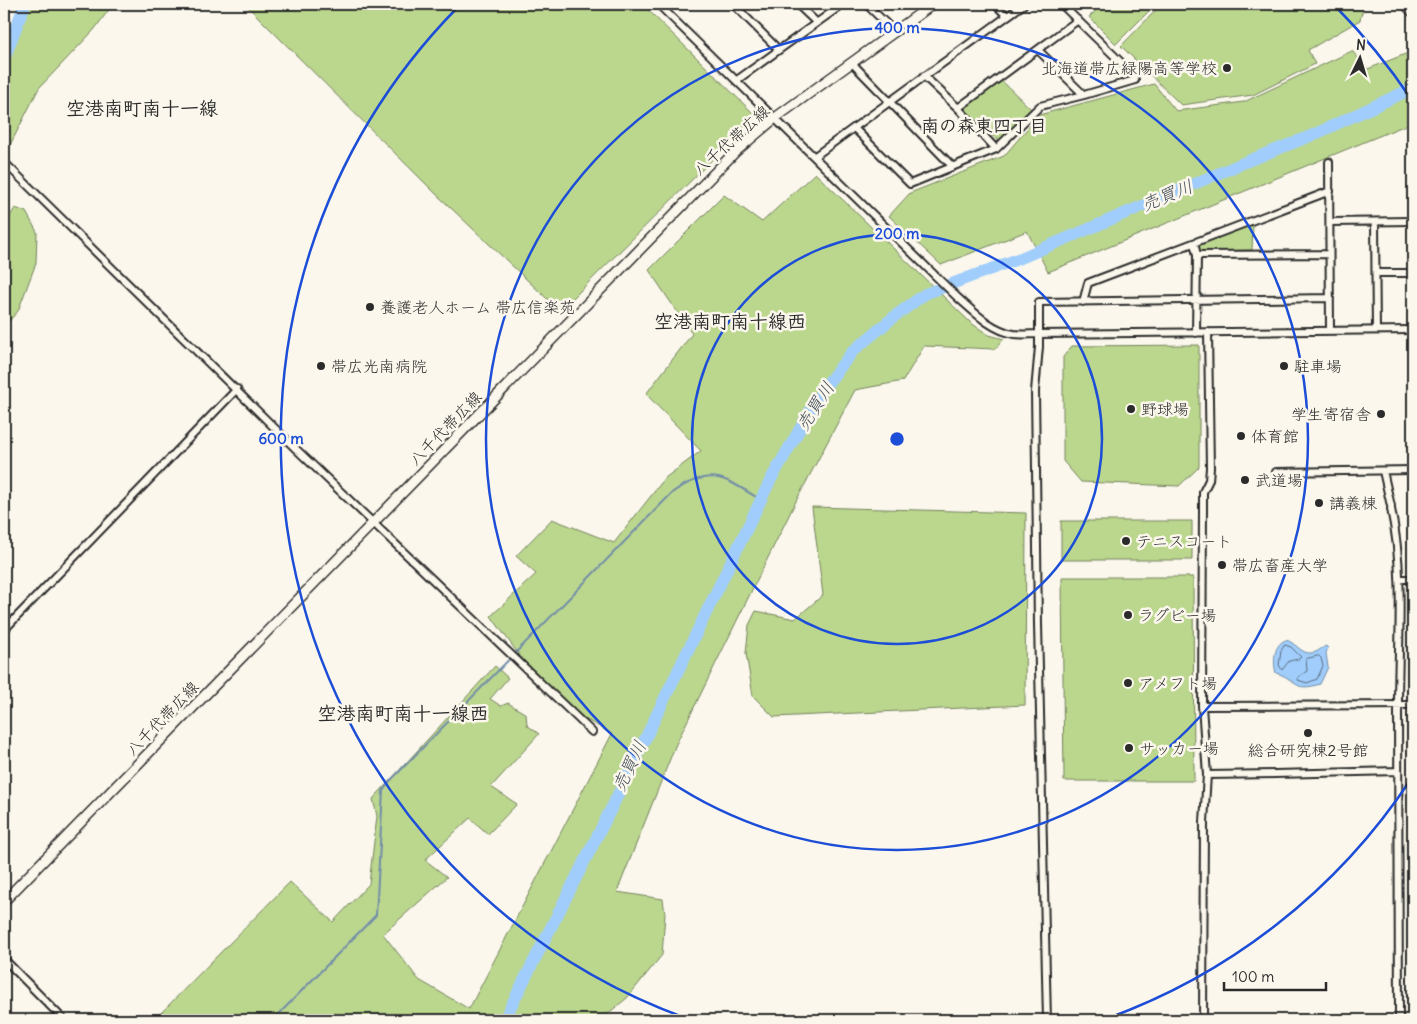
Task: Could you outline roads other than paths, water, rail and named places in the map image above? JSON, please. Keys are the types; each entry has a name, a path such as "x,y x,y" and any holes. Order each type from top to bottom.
{"main road":[{"name":"八千代帯広線","path":"4,901 728,159 775,118 933,4"},
{"path":"1405,4 1413,12"}],"street":[{"path":"658,4 957,296 983,320 995,326 1014,334 1413,330"},
{"path":"733,4 779,50"},
{"path":"797,4 816,22"},
{"path":"737,80 843,4"},
{"path":"866,4 895,32"},
{"path":"995,4 1007,16"},
{"path":"815,156 1024,4"},
{"path":"854,128 910,184 996,149 1040,106 1135,80 1134,75 1062,4"},
{"path":"958,108 1078,20"},
{"path":"1038,50 1084,95"},
{"path":"852,63 952,166"},
{"path":"924,76 958,108 996,149"},
{"path":"4,162 296,449 592,732"},
{"path":"1329,162 1330,331"},
{"path":"1083,302 1088,283 1330,191"},
{"path":"1330,222 1413,221"},
{"path":"1375,222 1376,330"},
{"path":"1194,243 1197,254 1196,333"},
{"path":"1197,254 1329,254"},
{"path":"1376,273 1413,273"},
{"path":"1047,1020 1037,537 1036,392 1039,302 1330,298"},
{"path":"1202,1020 1204,822 1207,774 1202,706 1203,492 1209,480 1210,468 1208,332"},
{"path":"4,630 237,389"},
{"path":"1276,472 1413,470"},
{"path":"1383,471 1396,532 1399,579 1399,1020"},
{"path":"1399,579 1413,579"},
{"path":"1202,706 1413,705"},
{"path":"1207,774 1398,771"},
{"path":"4,959 64,1020"}],"water":[{"path":"1286,640 1307,653 1315,652 1326,646 1328,648 1326,653 1328,667 1320,684 1300,686 1276,673 1274,659 1276,650"}],"waterway":[{"path":"4,59 25,4"},
{"name":"売買川","path":"504,1020 613,805 770,481 827,384 853,351 925,294 1023,257 1313,135 1413,88"},
{"path":"273,1020 376,915 383,791 390,781 673,492 686,484 708,477 727,481 761,500"}],"place":[{"name":"北海道帯広緑陽高等学校","path":"1227,68"},
{"name":"養護老人ホーム 帯広信楽苑","path":"370,307"},
{"name":"帯広光南病院","path":"321,366"},
{"name":"駐車場","path":"1284,366"},
{"name":"野球場","path":"1131,409"},
{"name":"学生寄宿舎","path":"1381,414"},
{"name":"体育館","path":"1241,436"},
{"name":"武道場","path":"1245,480"},
{"name":"講義棟","path":"1319,503"},
{"name":"テニスコート","path":"1126,541"},
{"name":"帯広畜産大学","path":"1222,565"},
{"name":"ラグビー場","path":"1128,615"},
{"name":"アメフト場","path":"1128,683"},
{"name":"総合研究棟2号館","path":"1308,733"},
{"name":"サッカー場","path":"1129,748"}],"district":[{"name":"空港南町南十一線","path":"142,108"},
{"name":"南の森東四丁目","path":"984,125"},
{"name":"空港南町南十線西","path":"730,321"},
{"name":"空港南町南十一線西","path":"403,713"}]}
